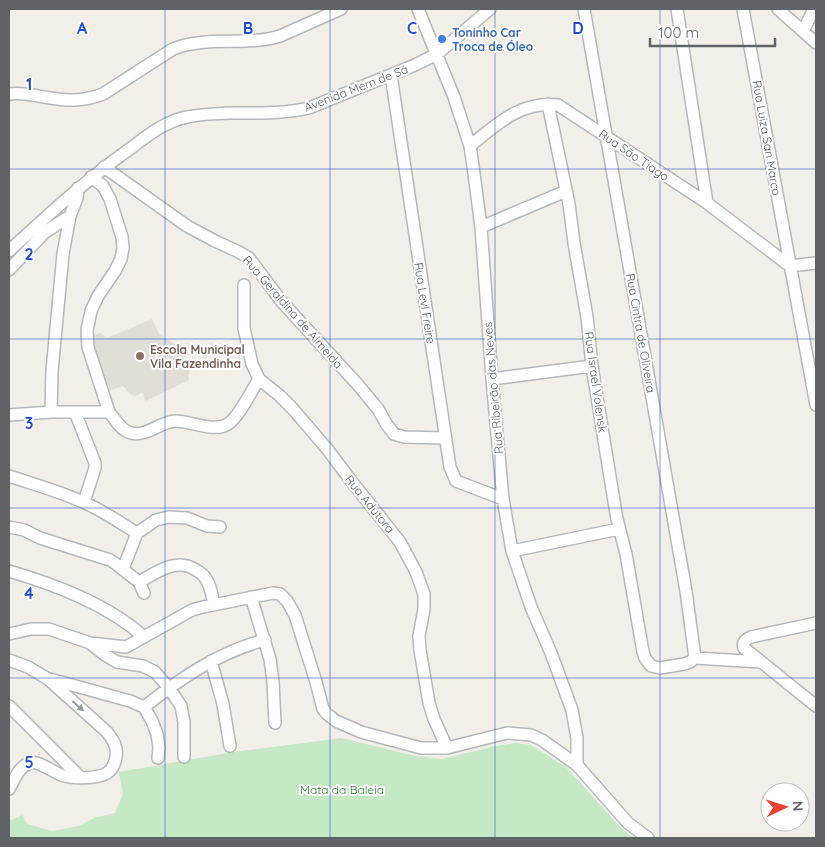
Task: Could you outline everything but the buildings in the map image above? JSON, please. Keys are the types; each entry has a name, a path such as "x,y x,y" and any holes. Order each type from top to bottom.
{"street":[{"path":"9,94 33,95 62,100 91,98 103,94 173,49 184,44 202,41 271,39 324,12 341,9"},
{"name":"Rua Ribeirão das Neves","path":"418,9 454,97 470,146 481,227 503,499 512,552 531,607 551,652 572,710 577,765"},
{"name":"Avenida Mem de Sá","path":"9,251 91,177 144,138 170,122 205,114 273,113 309,108 437,54 490,9"},
{"name":"Rua Cintra de Oliveira","path":"584,9 686,591 695,658"},
{"path":"677,9 706,204"},
{"name":"Rua Luiza San Marco","path":"743,9 816,404"},
{"path":"778,9 816,43"},
{"path":"803,31 814,9"},
{"name":"Rua Levi Freire","path":"391,75 450,467 456,481 503,499"},
{"path":"470,146 505,118 534,106 548,104"},
{"name":"Rua São Tiago","path":"548,104 564,108 706,204 790,266"},
{"name":"Rua Israel Volensk","path":"548,104 566,191 619,529 626,554 638,629 645,658 651,666 660,668 684,664 695,658"},
{"name":"Rua Geraldina de Almeida","path":"104,167 187,226 249,258 282,302 378,409 394,434 404,437 445,438"},
{"path":"91,177 103,186 110,199 122,237 123,248 121,259 115,271 98,296 91,311 87,330 88,347 109,412 123,430 131,434 144,432 174,421 216,428 230,423 258,379 252,364 244,328 244,285"},
{"path":"50,412 63,254 70,216 77,198 78,188"},
{"path":"481,227 566,191"},
{"path":"9,270 45,232 70,216"},
{"path":"790,266 816,263"},
{"path":"492,379 592,366"},
{"name":"Rua Adutora","path":"258,379 279,395 293,409 328,450 400,542 416,572 424,594 424,609 419,636 429,703 447,748"},
{"path":"9,415 50,412 109,412"},
{"path":"75,412 95,463 84,502"},
{"path":"9,476 84,502 109,515 136,533"},
{"path":"122,569 136,533 156,520 179,516 207,526 220,527"},
{"path":"9,527 24,530 40,538 110,560 139,582 144,593"},
{"path":"512,552 619,529"},
{"path":"139,582 162,569 176,564 190,566 203,575 214,604"},
{"path":"9,571 42,581 79,596 123,621 144,638"},
{"path":"9,634 31,629 50,629 90,643 126,647 192,610 273,593 280,594 287,601 295,615 323,709 336,721 361,732 421,748 447,748 507,733 530,735 542,740 577,765 628,823 648,838"},
{"path":"251,597 270,659 276,723"},
{"path":"816,624 752,637 744,643 744,648 816,706"},
{"path":"144,707 168,688 211,661 246,645 265,640"},
{"path":"90,643 117,662 143,666 155,672 181,706 184,722 184,757"},
{"path":"695,658 761,662"},
{"path":"9,660 28,667 48,678 130,701 144,707 157,734 158,758"},
{"path":"211,661 223,704 230,746"},
{"path":"9,790 19,772 28,763 35,762 70,778 100,776 108,773 113,766 116,747 108,732 48,678"},
{"path":"9,706 80,778"}],"shaded area":[{"name":"Escola Municipal Vila Fazendinha","path":"152,319 159,334 179,347 190,373 188,375 189,380 146,401 142,393 135,396 130,394 123,386 106,392 98,371 100,364 89,338 100,333 107,338"}],"green space":[{"name":"Mata da Baleia","path":"341,738 415,756 442,759 515,743 531,745 566,767 621,828 633,838 9,838 9,821 22,815 27,824 52,831 79,826 94,818 115,813 123,794 119,772 234,752"}],"place":[{"name":"Toninho Car Troca de Óleo","path":"442,39"},
{"name":"Escola Municipal Vila Fazendinha","path":"140,356"}]}
